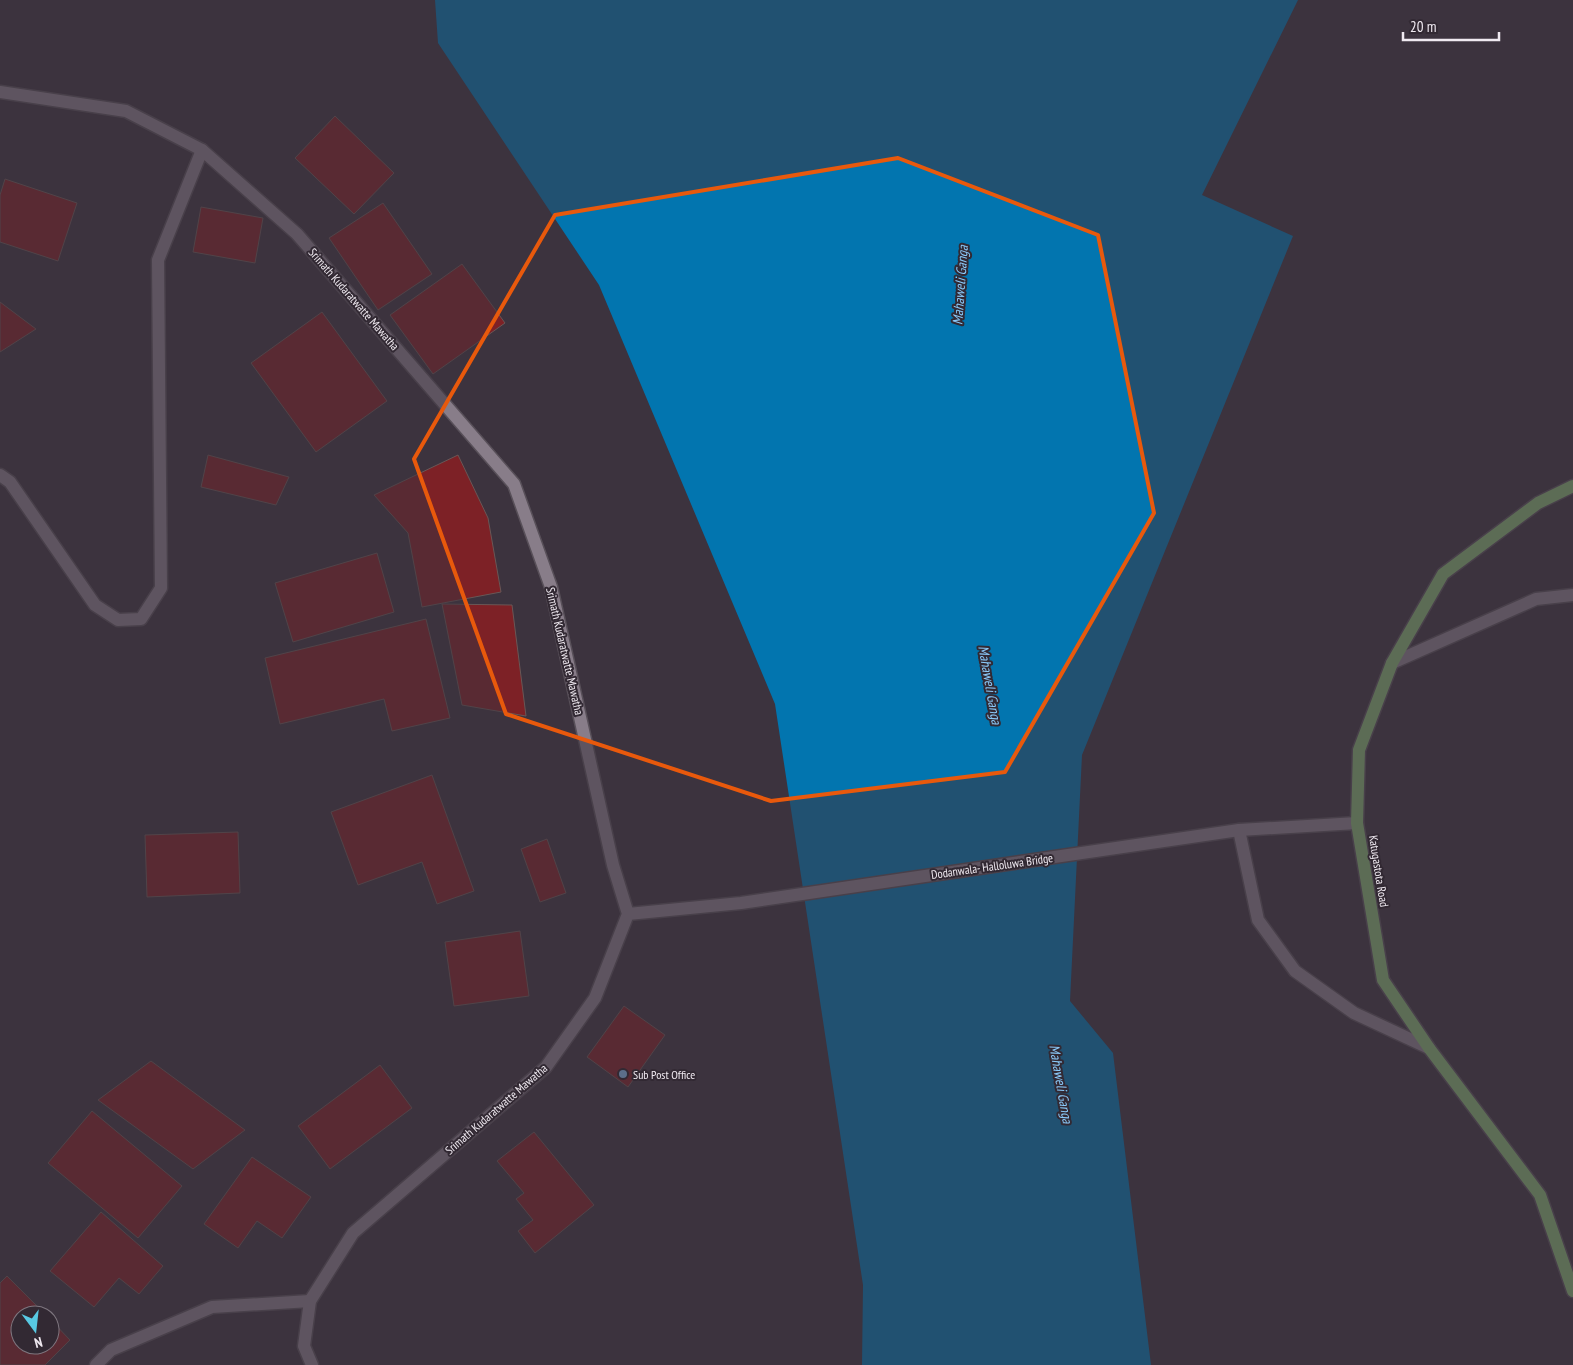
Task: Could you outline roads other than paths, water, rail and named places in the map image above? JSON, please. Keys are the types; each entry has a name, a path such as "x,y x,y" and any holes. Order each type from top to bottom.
{"main road":[{"name":"Katugastota Road","path":"1573,486 1538,503 1443,574 1392,663 1359,750 1357,824 1383,980 1429,1048 1540,1195 1573,1291"}],"street":[{"name":"Srimath Kudaratwatte Mawatha","path":"0,92 126,111 202,150 297,234 514,484 551,587 613,864 628,914 595,998 546,1066 353,1233 310,1301 304,1346 312,1365"},
{"path":"0,475 10,482 95,605 118,620 141,619 161,588 158,260 202,150"},
{"path":"1392,663 1536,599 1573,596"},
{"name":"Dodanwala- Halloluwa Bridge","path":"628,914 741,903 1239,830 1357,824"},
{"path":"1239,830 1258,920 1295,971 1354,1013 1429,1048"},
{"path":"96,1365 111,1350 212,1306 310,1301"}],"water":[{"name":"Mahaweli Ganga","path":"435,0 1298,0 1202,195 1293,236 1082,755 1070,1001 1113,1053 1151,1365 862,1365 863,1285 775,704 599,285 438,43"}],"place":[{"name":"Sub Post Office","path":"623,1074"}]}
